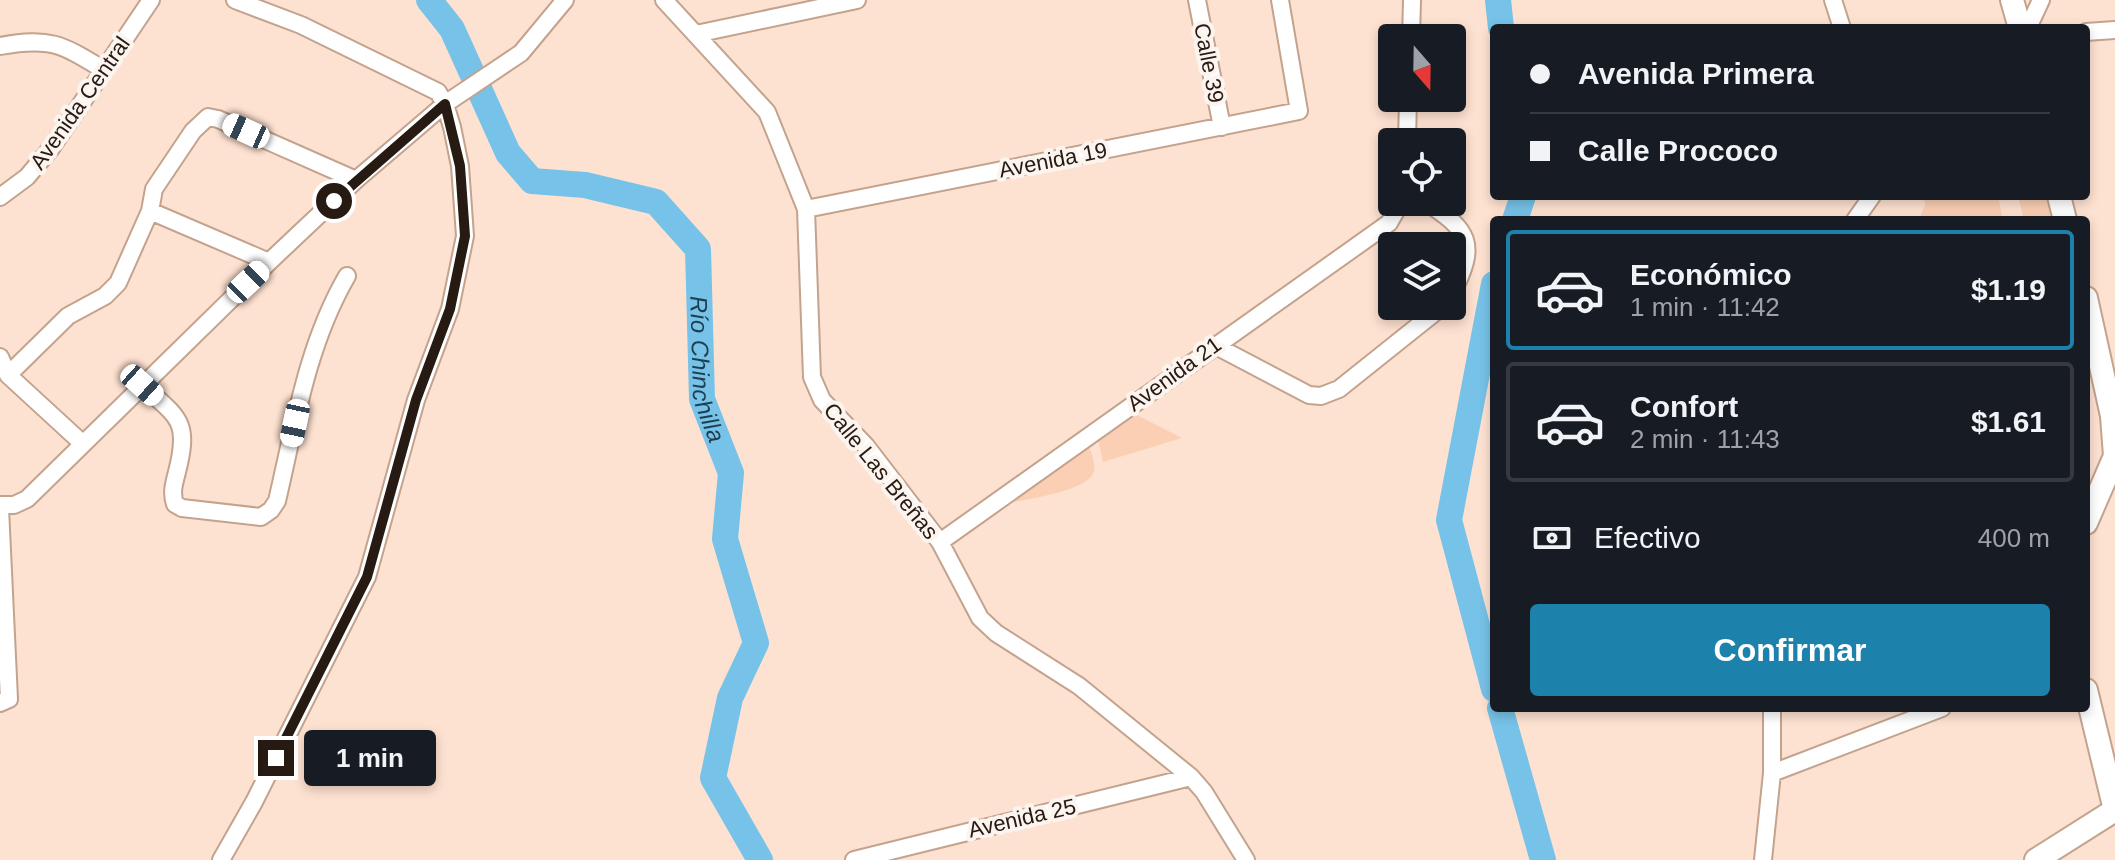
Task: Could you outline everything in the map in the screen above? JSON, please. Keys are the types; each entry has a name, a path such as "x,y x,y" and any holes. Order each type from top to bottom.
{"main road":[{"path":"2012,0 2019,24"},
{"path":"2090,316 2112,416 2115,456 2090,514"},
{"path":"2036,860 2115,810 2090,707"}],"street":[{"name":"Avenida Central","path":"0,197 27,177 52,147 151,0"},
{"path":"221,860 254,802 367,577 416,400 450,309 465,236 460,166 445,104 438,92 301,25 235,0"},
{"path":"0,703 9,699 0,506 14,505 27,499 356,180 445,104 496,73 521,53 565,0"},
{"name":"Calle Las Breñas","path":"664,0 767,112 806,209 812,377 822,400 866,446 940,542 980,618 1079,686 1191,777 1204,792 1246,860"},
{"path":"696,34 857,0"},
{"name":"Calle 39","path":"1197,0 1222,127"},
{"name":"Avenida 19","path":"806,209 1299,111 1280,0"},
{"path":"1411,24 1412,0"},
{"path":"1833,0 1841,24"},
{"path":"2030,24 2041,0"},
{"path":"2090,32 2115,30"},
{"path":"0,46 46,42 64,46 104,70"},
{"path":"8,375 68,316 105,296 118,283 150,211 154,189 193,131 208,117 356,180"},
{"path":"150,211 269,262"},
{"name":"Avenida 21","path":"940,542 1389,223 1393,216"},
{"path":"1445,216 1463,232"},
{"path":"142,385 176,415 183,429 184,446 172,493 175,504 182,508 261,517 277,501 305,375 330,306 347,276"},
{"path":"1214,345 1309,395 1321,396 1339,389 1425,320"},
{"path":"0,357 8,375 82,443"},
{"path":"1763,860 1772,773 1772,712"},
{"path":"1772,773 1932,712"},
{"name":"Avenida 25","path":"854,860 1191,777"}],"shaded area":[{"path":"1924,200 1999,200 2002,216 1921,216"},
{"path":"2019,200 2052,200 2056,216 2023,216"},
{"path":"1129,411 1182,438 1103,462 1097,435"},
{"path":"1087,441 1094,464 1090,478 1067,490 997,505"}],"waterway":[{"name":"Río Chinchilla","path":"429,0 452,29 508,153 532,181 585,185 656,202 698,249 702,399 731,473 725,539 756,643 730,698 713,778 760,860"},
{"path":"1498,0 1501,24"},
{"path":"1516,216 1522,200"},
{"path":"1490,305 1449,520 1490,674"},
{"path":"1501,712 1543,860"}],"route":[{"path":"276,758 367,577 416,400 450,309 465,236 460,166 445,104 334,201"}]}
